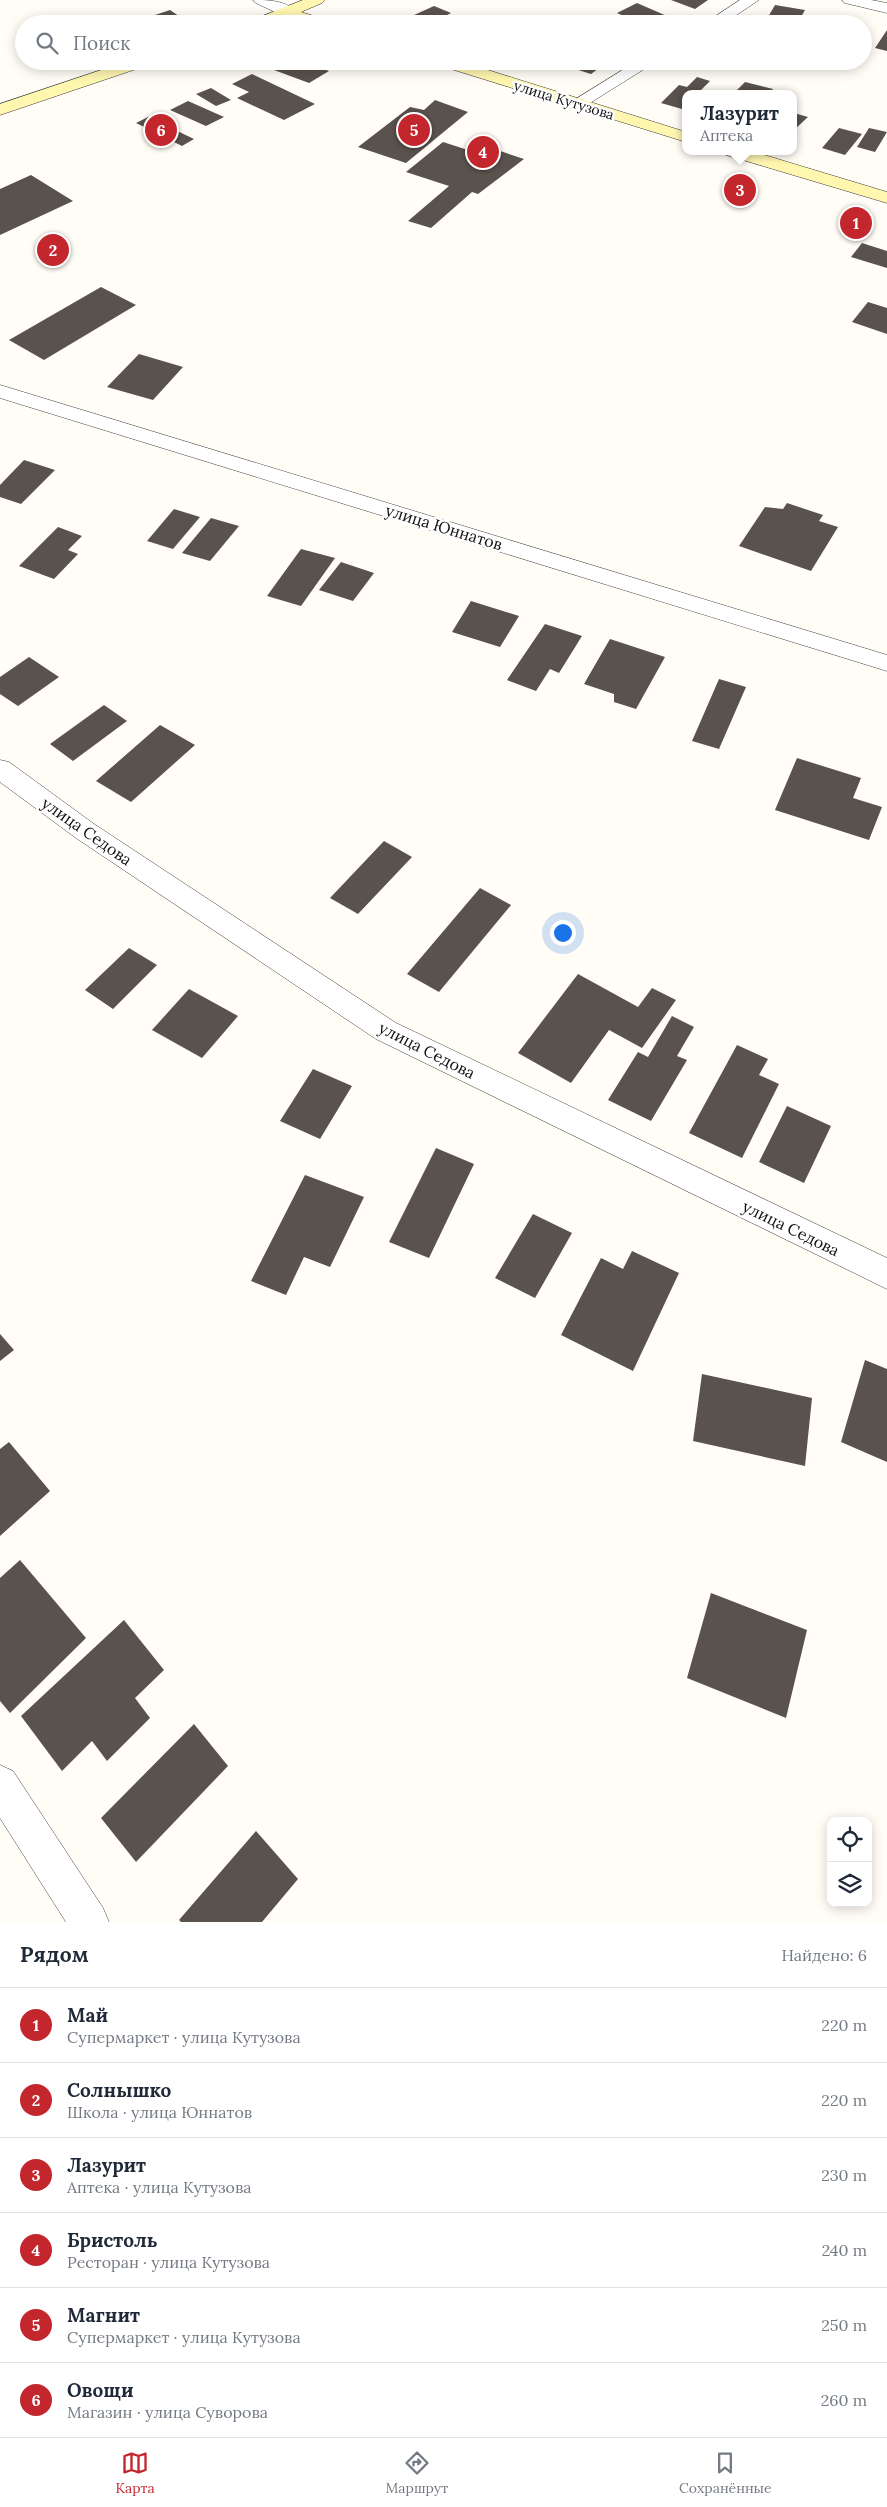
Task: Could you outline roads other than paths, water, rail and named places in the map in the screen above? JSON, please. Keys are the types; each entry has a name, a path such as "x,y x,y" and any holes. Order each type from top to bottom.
{"main road":[{"path":"283,15 317,0"},
{"path":"289,13 295,15"},
{"path":"0,110 118,70"},
{"name":"улица Кутузова","path":"470,70 682,136"},
{"path":"745,155 887,198"}],"street":[{"path":"261,0 289,13"},
{"path":"727,15 751,0"},
{"path":"850,0 887,8"},
{"path":"576,104 634,70"},
{"name":"улица Юннатов","path":"0,391 887,663"},
{"name":"улица Седова","path":"0,769 85,831 386,1031 887,1274"},
{"path":"0,1784 89,1922"}],"place":[{"name":"Овощи","path":"161,130"},
{"name":"Магнит","path":"414,130"},
{"name":"Бристоль","path":"483,152"},
{"name":"Лазурит","path":"740,190"},
{"name":"Май","path":"856,223"},
{"name":"Солнышко","path":"53,250"}]}
